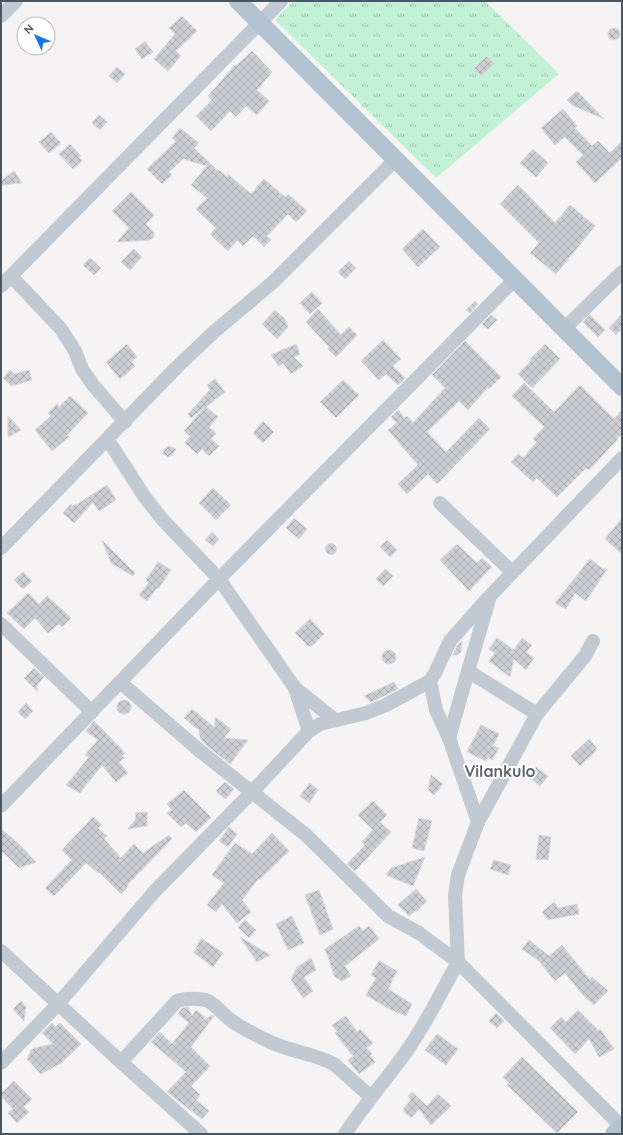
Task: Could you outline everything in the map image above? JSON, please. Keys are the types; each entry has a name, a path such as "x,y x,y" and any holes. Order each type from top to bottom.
{"main road":[{"path":"238,1 622,387"},
{"path":"614,1134 622,1127"}],"street":[{"path":"1,16 16,1"},
{"path":"124,422 92,385 82,369 75,351 61,329 6,281 281,1"},
{"path":"1,548 177,368 215,331 272,283 396,159"},
{"path":"564,329 622,272"},
{"path":"1,806 218,579 514,280"},
{"path":"108,440 144,496 162,519 218,579 295,688 335,720"},
{"path":"1,1063 58,1004 154,892 251,793 309,731 320,724 366,713 386,705 430,681 450,641 512,572 622,458"},
{"path":"440,503 512,572"},
{"path":"449,738 490,596"},
{"path":"1,624 92,712"},
{"path":"345,1134 371,1097 406,1052 458,962 456,895 458,875 478,822 537,714 585,656 593,641"},
{"path":"468,671 537,714"},
{"path":"430,681 436,710 449,738 478,822"},
{"path":"120,682 155,714 251,793 278,812 306,835 388,916 419,933 458,962 622,1127"},
{"path":"295,688 309,731"},
{"path":"1,951 120,1062 201,1134"},
{"path":"120,1062 178,1001 182,999 203,1000 209,1002 229,1019 265,1040 289,1050 334,1064 371,1097"}],"green space":[{"path":"293,1 485,1 559,74 436,178 275,20"}],"building":[{"path":"182,16 197,31 176,51 181,56 168,71 154,59 175,34 169,28"},
{"path":"612,28 616,28 620,34 616,40 612,40 608,36 608,32"},
{"path":"145,41 153,52 142,59 135,49"},
{"path":"252,51 272,72 257,90 269,101 257,115 246,106 236,117 230,111 211,131 196,116 212,100 208,96 235,65 236,66"},
{"path":"487,56 494,64 481,76 474,68"},
{"path":"117,67 125,74 117,83 109,76"},
{"path":"577,91 604,119 572,105 567,100"},
{"path":"563,109 577,126 575,128 592,146 598,141 610,153 622,141 622,158 595,183 576,162 583,155 565,137 555,145 541,128"},
{"path":"99,115 107,122 100,130 92,123"},
{"path":"180,128 199,143 194,148 218,171 219,170 228,178 228,174 251,194 264,179 285,197 288,194 307,211 296,222 288,214 267,236 271,240 264,247 253,236 243,246 237,240 228,251 210,234 216,228 196,209 207,198 191,185 207,166 183,159 169,172 172,175 162,184 147,169 176,141 172,138"},
{"path":"51,132 61,143 49,153 39,142"},
{"path":"70,144 81,156 79,157 82,161 73,169 59,154"},
{"path":"533,149 548,163 536,177 520,163"},
{"path":"14,171 22,183 1,185 1,181"},
{"path":"518,185 555,223 570,205 595,226 556,274 530,253 539,243 500,204"},
{"path":"131,192 154,215 146,224 154,233 151,240 117,242 129,228 112,211"},
{"path":"423,229 440,247 418,267 402,249"},
{"path":"134,249 142,257 130,270 121,262"},
{"path":"90,258 101,268 94,275 83,265"},
{"path":"349,261 356,268 345,279 338,272"},
{"path":"312,292 322,303 310,314 300,303"},
{"path":"475,301 478,304 470,313 466,310"},
{"path":"318,309 341,335 349,327 357,335 336,357 306,322"},
{"path":"275,310 285,319 288,327 277,339 262,324"},
{"path":"622,314 622,329 616,335 609,328"},
{"path":"491,315 497,320 488,329 482,324"},
{"path":"590,315 605,330 598,337 583,322"},
{"path":"383,340 401,359 393,366 405,378 398,385 386,374 379,380 361,361"},
{"path":"465,341 501,377 489,389 488,387 468,410 459,401 427,432 446,452 479,418 490,429 437,484 428,474 407,494 398,484 418,465 388,430 397,423 391,417 398,410 405,418 407,416 413,423 445,388 432,375"},
{"path":"127,344 137,357 131,361 135,366 120,379 106,362"},
{"path":"296,344 300,354 294,357 303,366 291,374 283,363 279,366 271,355"},
{"path":"545,344 560,359 532,388 518,374"},
{"path":"10,370 14,374 29,370 32,380 11,386 3,378"},
{"path":"215,379 225,392 206,407 218,417 209,427 216,433 211,439 219,446 209,456 202,449 197,454 185,443 190,436 184,431 205,407 191,418 188,414 210,390 207,385"},
{"path":"343,380 359,395 336,418 320,402"},
{"path":"524,383 554,412 580,385 614,419 622,410 622,434 589,470 586,468 557,497 537,478 533,482 511,462 518,454 523,458 537,442 533,439 544,427 512,396"},
{"path":"70,396 88,413 67,435 69,437 52,451 35,430 51,416 48,413 57,404 59,407"},
{"path":"8,416 21,430 8,437"},
{"path":"263,421 274,432 263,443 253,433"},
{"path":"169,446 176,449 172,455 168,457 163,454 164,449"},
{"path":"107,485 116,500 99,511 93,502 74,523 63,513 71,504 73,506 75,504 76,505"},
{"path":"213,488 231,505 216,520 199,503"},
{"path":"294,518 307,529 299,539 286,528"},
{"path":"622,518 622,554 605,539"},
{"path":"212,532 219,539 213,546 205,540"},
{"path":"102,540 135,573 133,576 111,563"},
{"path":"387,540 397,550 390,557 380,547"},
{"path":"329,544 333,544 335,545 335,553 329,554 326,551 326,547"},
{"path":"457,544 477,563 482,558 492,567 469,591 440,560"},
{"path":"590,559 603,569 607,569 586,601 575,593 566,609 555,603"},
{"path":"158,562 171,570 158,589 157,588 147,601 139,595 149,583 146,580"},
{"path":"385,569 393,576 383,586 376,579"},
{"path":"23,572 32,581 23,589 14,580"},
{"path":"28,593 39,604 47,596 71,618 62,627 59,624 48,633 35,618 24,629 7,613"},
{"path":"310,619 324,634 312,646 308,646 295,633"},
{"path":"497,638 514,650 522,638 532,645 526,652 534,658 526,670 514,659 510,677 489,661 495,653 489,649"},
{"path":"462,641 461,652 457,655 453,655 457,646"},
{"path":"389,650 394,652 396,657 394,662 389,664 384,662 382,657 384,652"},
{"path":"34,668 44,677 37,685 37,691 24,678"},
{"path":"394,682 398,689 382,697 371,702 364,696"},
{"path":"121,700 127,700 131,704 131,710 127,714 121,714 117,710 117,704"},
{"path":"26,703 33,711 25,719 18,712"},
{"path":"192,709 215,728 215,717 231,729 224,738 248,740 230,764 206,745 200,737 199,730 184,718"},
{"path":"94,721 125,753 122,756 124,758 119,762 128,773 116,782 102,765 80,793 66,785 89,757 85,755 98,740 86,731"},
{"path":"481,725 499,734 493,746 499,748 492,760 488,757 486,761 467,752"},
{"path":"589,739 596,747 596,751 580,766 571,756"},
{"path":"536,767 548,776 540,786 529,777"},
{"path":"431,775 443,784 434,795 428,790"},
{"path":"225,782 234,789 225,799 216,791"},
{"path":"310,783 318,790 309,803 300,796"},
{"path":"184,790 211,817 196,832 186,823 181,827 167,813 172,810 167,804"},
{"path":"373,801 387,815 380,822 391,832 355,871 347,864 365,845 362,842 373,830 358,815"},
{"path":"147,812 147,826 128,829 136,819 135,813"},
{"path":"93,817 102,825 98,828 107,836 104,839 121,858 134,844 143,853 169,835 172,839 127,885 128,887 121,894 99,872 98,873 86,863 54,896 45,888 72,860 62,850"},
{"path":"419,818 432,821 424,851 412,848"},
{"path":"229,827 237,834 228,847 219,841"},
{"path":"1,829 18,843 36,862 19,868 1,850"},
{"path":"272,833 289,851 259,880 258,879 242,900 251,912 237,923 222,904 216,912 207,905 224,883 212,875 235,843 252,854"},
{"path":"539,835 551,837 548,860 536,859"},
{"path":"425,857 413,886 386,875 391,868"},
{"path":"494,860 511,865 508,875 490,869"},
{"path":"416,889 427,901 416,912 415,911 409,916 398,905"},
{"path":"319,890 333,929 320,935 305,895"},
{"path":"554,902 558,908 577,904 579,914 548,920 542,912"},
{"path":"292,916 304,943 288,950 276,924"},
{"path":"245,920 256,930 249,938 238,927"},
{"path":"359,926 363,931 369,926 379,939 345,966 351,976 342,981 335,977 325,949"},
{"path":"240,937 270,955 257,962"},
{"path":"201,938 223,953 213,967 194,953"},
{"path":"529,940 549,956 562,945 590,980 592,977 608,991 594,1005 582,994 565,973 555,981 539,961 522,949"},
{"path":"311,958 316,970 304,977 313,991 303,998 291,980 296,969 298,971 296,968"},
{"path":"379,961 397,971 388,989 412,1004 406,1016 389,1009 366,995 376,978 371,975"},
{"path":"21,1001 26,1007 24,1021 13,1009"},
{"path":"188,1007 192,1016 196,1010 205,1017 202,1021 212,1015 214,1016 191,1047 210,1066 191,1086 200,1095 196,1100 209,1111 202,1119 167,1092 186,1072 151,1042 160,1032 172,1044 189,1023 178,1014 182,1008"},
{"path":"578,1010 599,1031 600,1029 614,1049 599,1057 589,1039 575,1054 550,1028 561,1017 566,1022"},
{"path":"496,1013 504,1021 497,1028 489,1021"},
{"path":"346,1016 357,1032 360,1029 373,1043 367,1048 372,1054 370,1055 375,1062 359,1074 348,1060 353,1056 335,1033 337,1032 332,1025"},
{"path":"52,1023 55,1027 60,1023 81,1044 61,1063 41,1074 27,1059 31,1050 34,1048 53,1044 42,1033"},
{"path":"437,1034 458,1049 446,1065 425,1050"},
{"path":"522,1057 578,1112 557,1133 507,1085 509,1083 503,1077"},
{"path":"14,1081 32,1099 24,1107 29,1112 17,1123 8,1113 13,1109 1,1096 1,1094"},
{"path":"412,1092 427,1106 438,1094 451,1106 431,1125 419,1109 411,1118 404,1112 404,1108 411,1100 408,1096"}],"district":[{"name":"Vilankulo","path":"500,771"}]}
